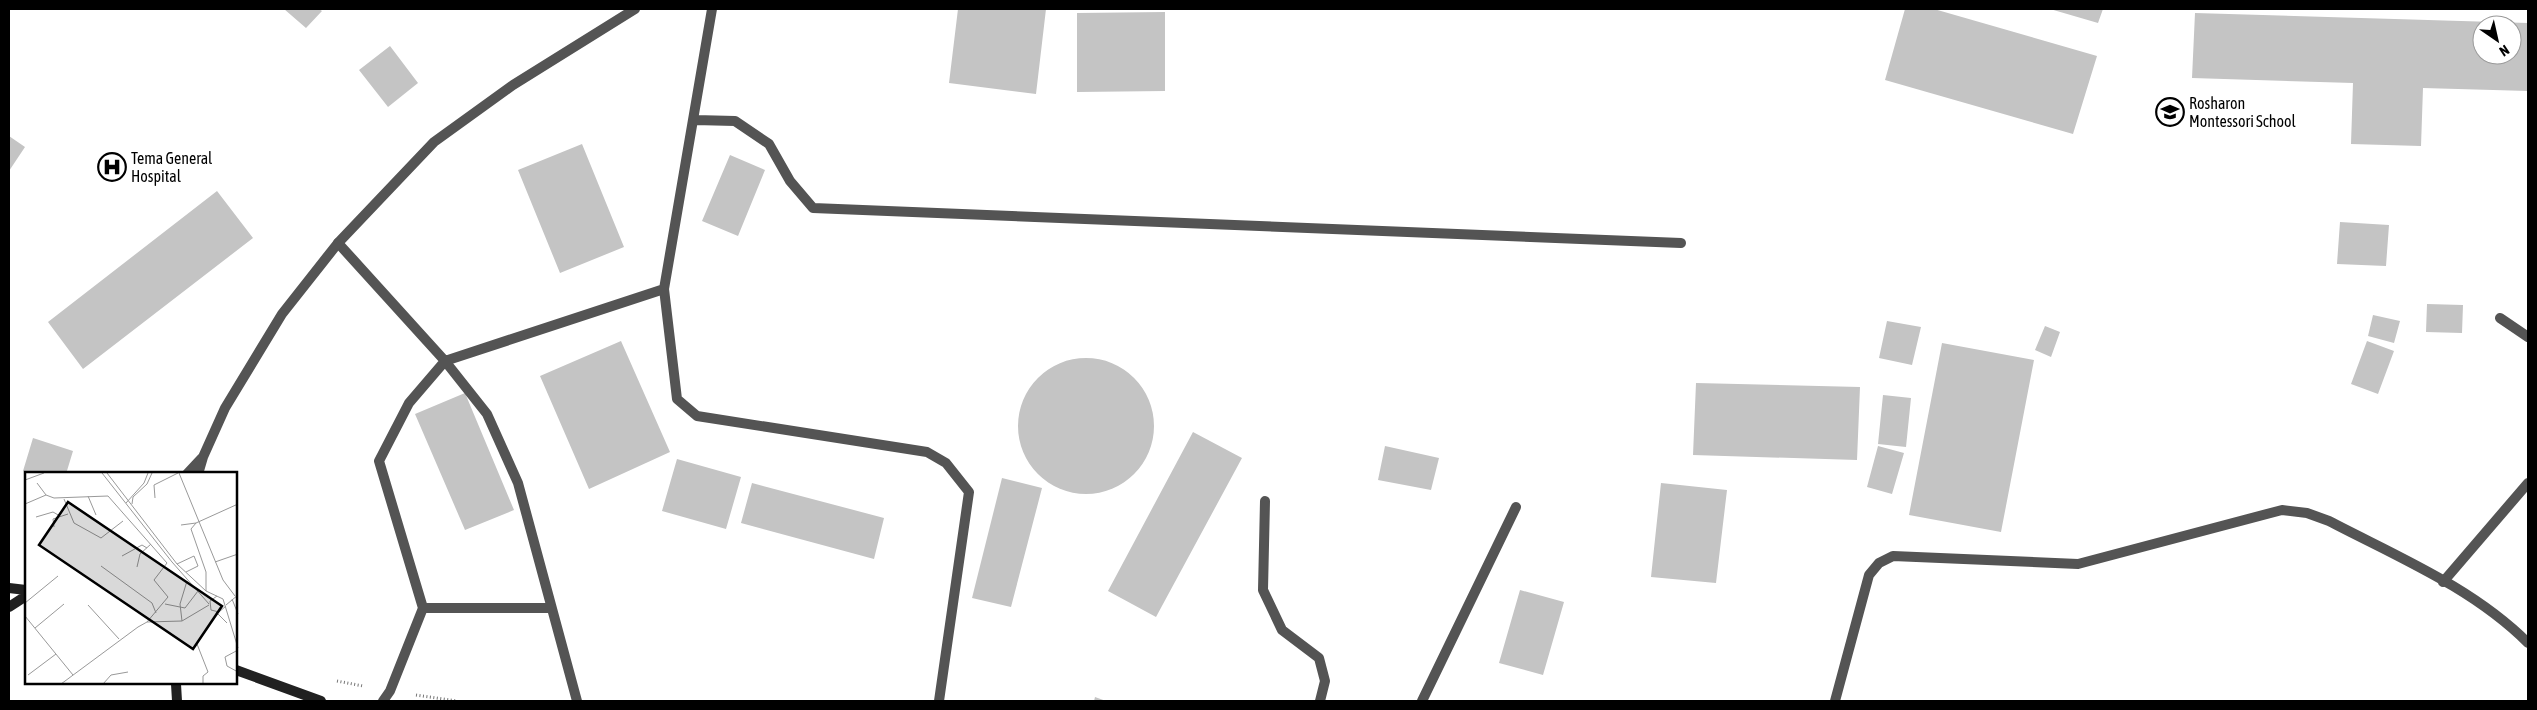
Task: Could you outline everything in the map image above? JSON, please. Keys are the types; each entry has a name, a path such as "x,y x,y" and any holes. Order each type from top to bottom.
{"main road":[{"path":"9,588 25,590"},
{"path":"9,607 25,597"},
{"path":"238,671 321,701"},
{"path":"176,685 177,701"}],"street":[{"path":"199,472 203,457 225,408 282,314 338,243 434,142 513,85 635,9"},
{"path":"712,9 664,289 677,399 697,416 926,452 946,463 969,492 938,701"},
{"path":"694,120 734,121 769,144 790,181 813,208 1681,243"},
{"path":"338,243 445,361 486,414 518,483 577,701"},
{"path":"382,701 390,691 423,608 379,461 409,403 445,361 664,289"},
{"path":"2500,318 2528,337"},
{"path":"189,472 203,457"},
{"path":"2443,582 2524,494 2528,483"},
{"path":"1265,501 1263,590 1282,630 1319,658 1325,681 1320,701"},
{"path":"1422,701 1516,507"},
{"path":"1834,701 1870,575 1879,564 1893,556 2078,564 2282,510 2307,513 2329,521 2443,582 2494,612 2528,643"},
{"path":"423,608 551,608"}],"path":[{"path":"334,681 457,701"}],"building":[{"path":"284,9 319,9 322,11 306,28"},
{"path":"958,9 1046,9 1036,94 949,83"},
{"path":"1905,9 1934,9 2097,56 2073,134 1885,80"},
{"path":"2050,9 2103,9 2098,23"},
{"path":"1165,12 1165,91 1077,92 1077,13"},
{"path":"2195,13 2472,21 2472,65 2522,65 2522,23 2528,23 2528,91 2423,88 2421,146 2351,144 2353,83 2192,78"},
{"path":"390,46 418,83 388,107 359,70"},
{"path":"9,136 25,147 9,171"},
{"path":"582,144 624,247 560,273 518,170"},
{"path":"730,155 765,170 738,236 702,221"},
{"path":"217,191 253,238 83,369 48,322"},
{"path":"2340,222 2389,225 2386,266 2337,264"},
{"path":"2427,304 2463,305 2462,333 2426,332"},
{"path":"2373,315 2400,321 2394,343 2368,336"},
{"path":"1887,321 1921,327 1912,365 1879,358"},
{"path":"2045,326 2060,332 2051,357 2035,350"},
{"path":"621,341 670,452 589,489 540,376"},
{"path":"2367,341 2394,351 2378,394 2351,384"},
{"path":"1942,343 2034,360 2001,532 1909,515"},
{"path":"1086,358 1112,363 1134,378 1149,400 1154,426 1149,452 1134,474 1112,489 1086,494 1060,489 1038,474 1023,452 1018,426 1023,400 1038,378 1060,363"},
{"path":"1696,383 1860,387 1857,460 1693,455"},
{"path":"465,393 514,510 465,530 415,414"},
{"path":"1883,395 1911,398 1906,447 1878,444"},
{"path":"1193,432 1242,458 1156,617 1108,591"},
{"path":"33,438 73,451 67,472 23,471"},
{"path":"1385,446 1439,458 1431,490 1378,480"},
{"path":"1878,446 1904,453 1892,494 1867,487"},
{"path":"677,459 741,477 726,529 662,511"},
{"path":"1002,478 1042,488 1011,607 972,598"},
{"path":"752,483 884,518 874,559 741,523"},
{"path":"1661,483 1727,490 1716,583 1651,577"},
{"path":"1520,590 1564,602 1543,675 1499,663"},
{"path":"1095,697 1106,701 1094,701"}],"place":[{"name":"Rosharon Montessori School","path":"2170,112"},
{"name":"Tema General Hospital","path":"112,167"}]}
